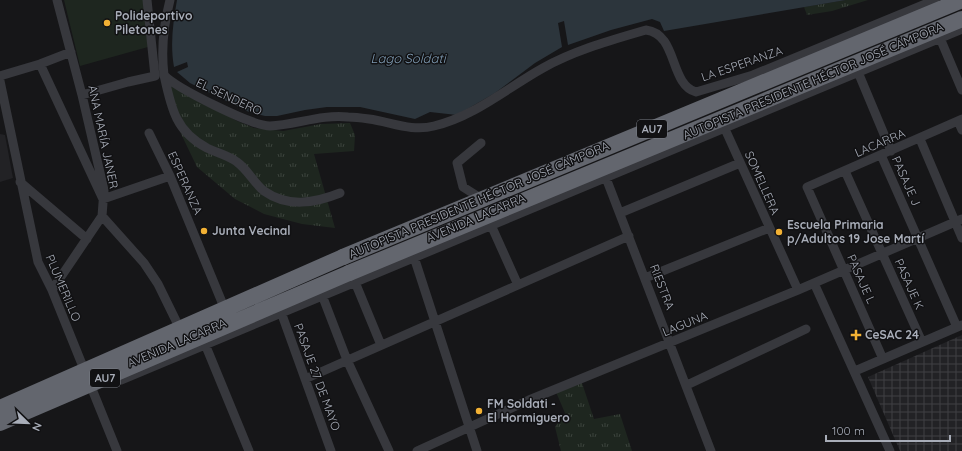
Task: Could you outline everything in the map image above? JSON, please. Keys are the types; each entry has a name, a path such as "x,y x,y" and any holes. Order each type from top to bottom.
{"highway":[{"name":"AUTOPISTA PRESIDENTE HÉCTOR JOSÉ CÁMPORA","path":"0,408 343,257 962,0"},
{"name":"AUTOPISTA PRESIDENTE HÉCTOR JOSÉ CÁMPORA","path":"0,423 352,277 962,19"}],"street":[{"name":"ANA MARÍA JANER","path":"57,0 82,95 104,190 102,216"},
{"path":"147,0 160,75 173,110 183,129 205,147 231,158 239,164 264,190 282,200 300,203 340,193"},
{"path":"160,75 163,63 166,15 170,0"},
{"name":"LA ESPERANZA","path":"435,126 458,118 490,102 543,68 572,54 646,30 659,36 668,49 683,84 689,90 696,92 753,75 935,0"},
{"name":"AVENIDA LACARRA","path":"0,432 93,391 322,295 352,277 414,257 725,129 962,29"},
{"path":"940,38 962,90"},
{"path":"0,76 40,64 71,52"},
{"path":"40,64 104,199 170,176"},
{"path":"858,72 891,151"},
{"path":"82,95 160,75"},
{"name":"EL SENDERO","path":"160,75 238,116 263,126 342,116 369,119 415,129 435,126"},
{"name":"PLUMERILLO","path":"0,81 38,262 52,290 117,451"},
{"path":"960,120 962,130"},
{"name":"LACARRA","path":"807,186 920,139 960,120"},
{"name":"SOMELLERA","path":"725,129 798,290"},
{"name":"ESPERANZA","path":"149,133 170,176 235,331"},
{"path":"920,139 959,220 962,238"},
{"path":"481,143 457,163 463,187 482,199"},
{"name":"PASAJE J","path":"881,155 959,326"},
{"path":"620,213 740,163"},
{"name":"PASAJE K","path":"845,171 922,342"},
{"name":"RIESTRA","path":"606,178 712,451"},
{"path":"20,182 86,239"},
{"name":"PASAJE L","path":"807,186 883,359"},
{"path":"52,290 102,216 144,263 158,284 191,350"},
{"name":"LAGUNA","path":"417,451 529,400 798,290 959,220"},
{"path":"491,225 518,285"},
{"path":"645,278 769,228"},
{"path":"305,379 629,236"},
{"path":"414,257 477,451"},
{"path":"352,277 381,345"},
{"path":"814,283 856,371 890,451"},
{"path":"322,295 347,360 390,451"},
{"name":"PASAJE 27 DE MAYO","path":"281,312 331,451"},
{"path":"856,371 959,326"},
{"path":"686,385 806,329"},
{"path":"204,344 249,451"}],"shaded area":[{"path":"0,134 5,135 13,178 0,182"},
{"path":"962,335 962,451 900,451 868,377"}],"green space":[{"name":"Polideportivo Piletones","path":"64,0 143,0 148,47 80,66"},
{"path":"846,0 868,0 832,11 807,15 804,7"},
{"path":"169,83 237,121 254,128 283,131 321,124 350,123 355,135 354,151 314,154 335,228 302,224 264,214 235,199 197,167 172,115"},
{"path":"581,380 594,419 620,414 632,451 561,451 555,427 565,413 556,392"}],"water":[{"name":"Lago Soldati","path":"177,0 846,0 664,31 660,22 652,19 611,30 568,45 564,21 558,23 562,47 535,63 495,93 457,115 430,112 415,119 360,107 327,107 277,116 265,116 249,112 190,83 177,72 188,67 187,62 174,67 172,34"}],"place":[{"name":"Polideportivo Piletones","path":"107,23"},
{"name":"Junta Vecinal","path":"204,231"},
{"name":"Escuela Primaria p/Adultos 19 Jose Martí","path":"779,232"},
{"name":"CeSAC 24","path":"856,335"},
{"name":"FM Soldati - El Hormiguero","path":"479,411"}]}
